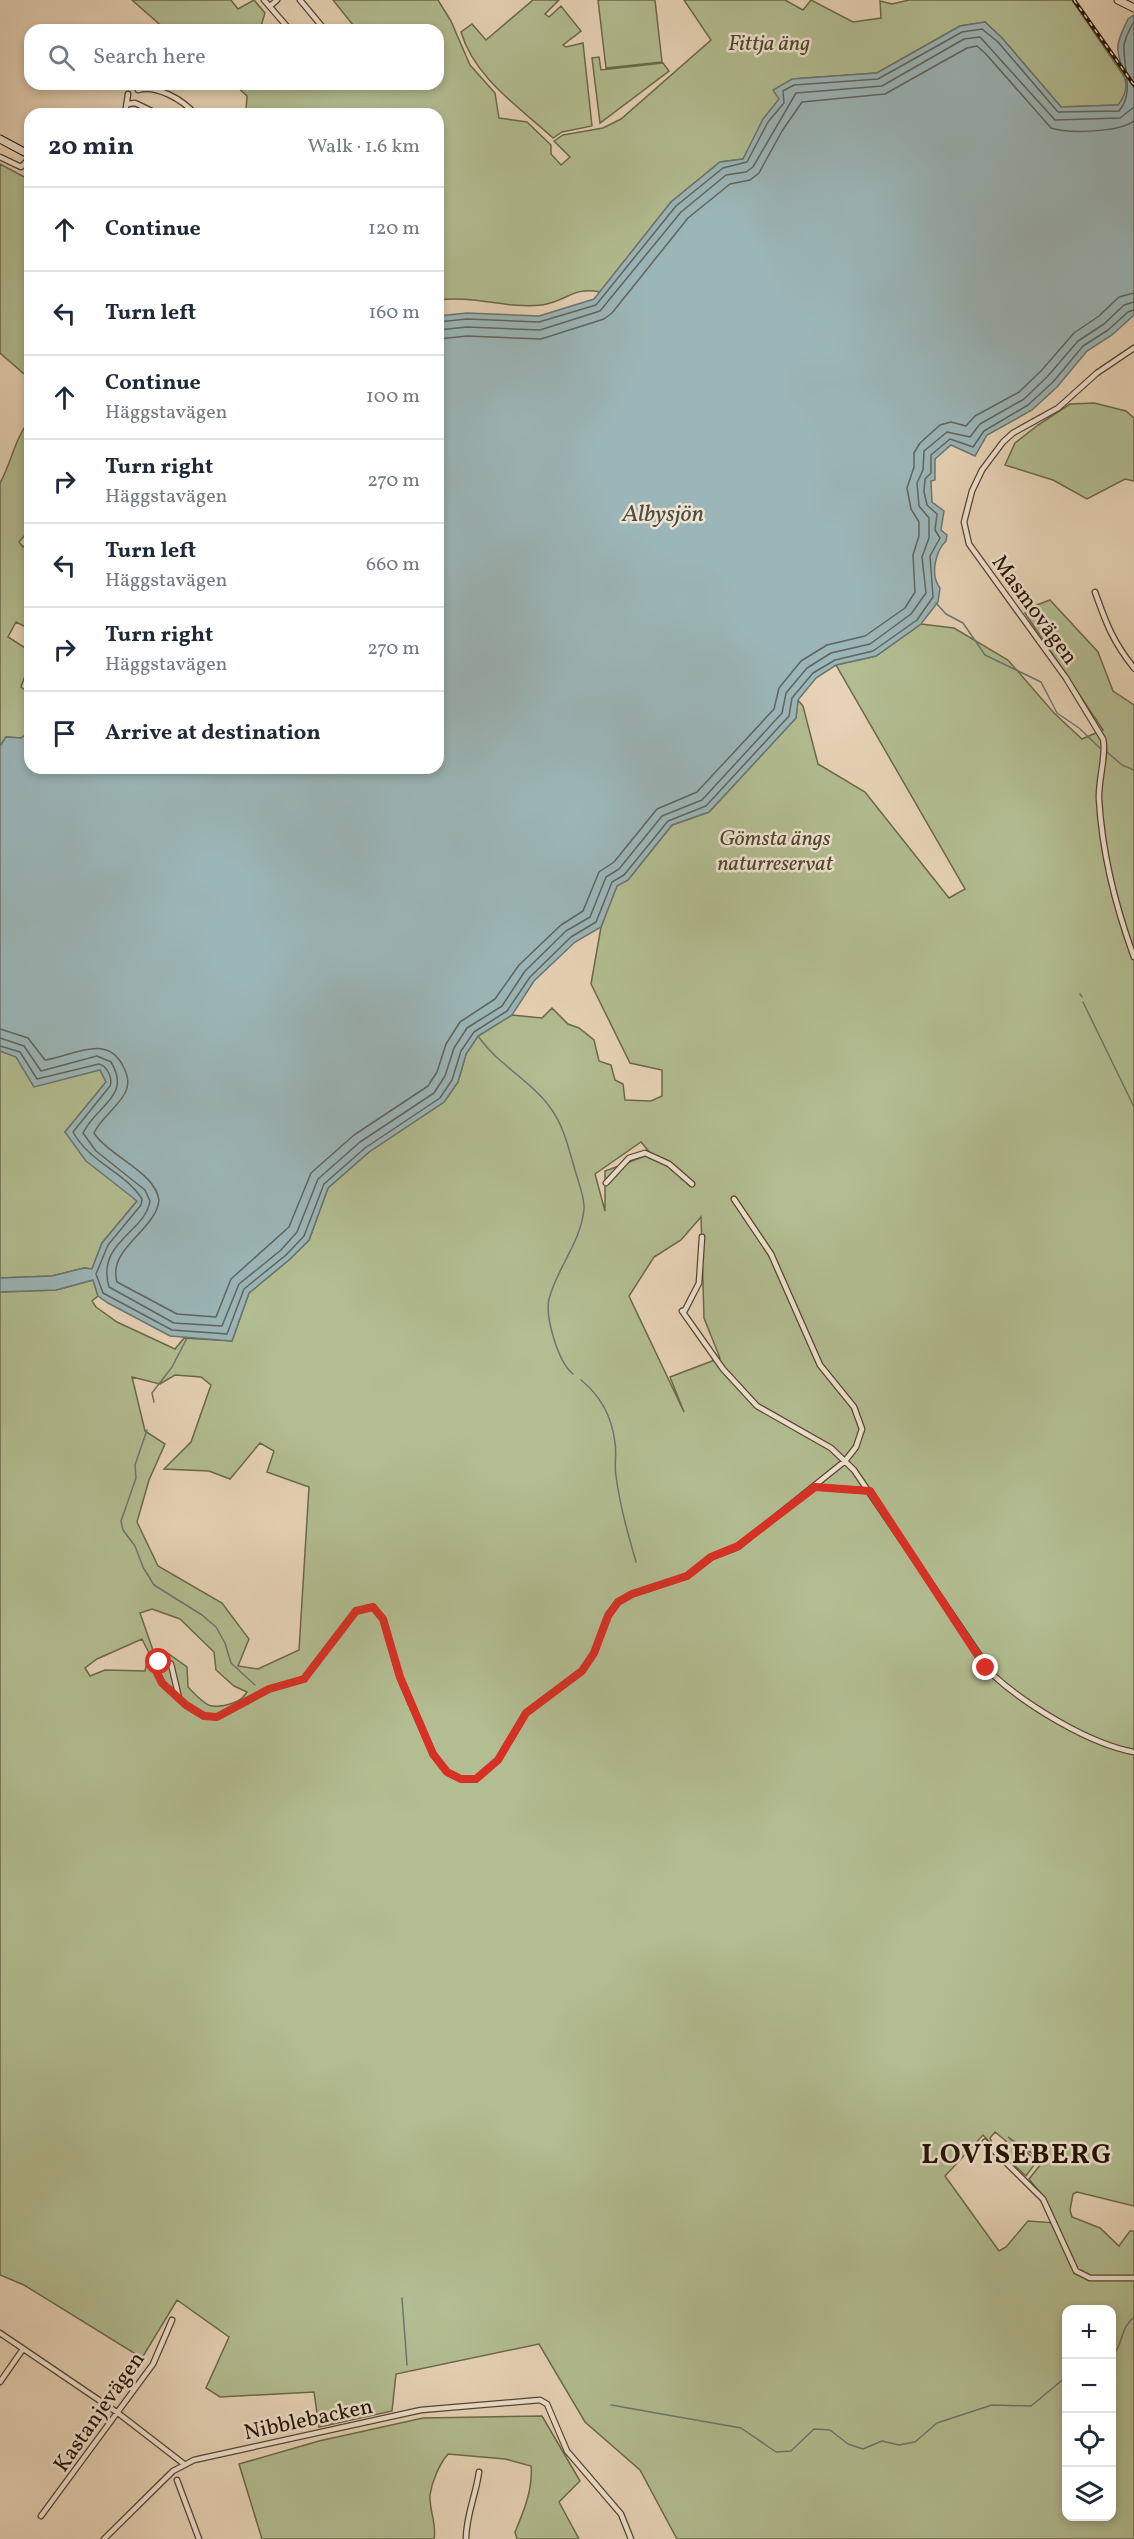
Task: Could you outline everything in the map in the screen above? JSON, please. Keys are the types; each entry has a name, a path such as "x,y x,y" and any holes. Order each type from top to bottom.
{"street":[{"path":"264,0 285,24"},
{"path":"270,6 277,0"},
{"path":"300,0 320,24"},
{"path":"1118,0 1133,4"},
{"path":"156,90 184,103 189,108"},
{"path":"127,108 128,94"},
{"path":"128,104 135,103 145,108"},
{"path":"0,139 24,153"},
{"path":"0,157 21,167 24,163"},
{"name":"Masmovägen","path":"1134,348 1097,373 1058,408 1013,433 1003,442 978,477 963,525 969,544 1066,678 1102,736 1104,747 1099,774 1101,819 1118,905 1134,957"},
{"path":"1095,592 1106,626 1116,646 1134,668"},
{"path":"606,1183 629,1158 645,1154 669,1164 692,1184"},
{"path":"179,1698 171,1664 166,1661 159,1662 154,1667 162,1683 186,1705 204,1716 217,1717 269,1689 304,1679 356,1611 367,1607 378,1610 383,1619 400,1677 433,1754 447,1772 461,1779 476,1779 498,1760 526,1713 582,1671 594,1653 608,1616 618,1602 632,1594 687,1576 711,1557 738,1546 845,1461 856,1447 862,1429 854,1407 820,1365 771,1254 734,1199"},
{"path":"702,1237 699,1283 683,1311 723,1369 757,1406 831,1448 845,1461 870,1491 979,1658 993,1675 1021,1697 1071,1727 1113,1746 1134,1752"},
{"path":"815,1487 870,1491"},
{"path":"986,2142 1043,2199 1076,2271 1090,2278 1134,2278"},
{"name":"Kastanjevägen","path":"41,2516 153,2364 172,2320"},
{"path":"0,2333 118,2413 184,2464"},
{"path":"0,2382 23,2349"},
{"name":"Nibblebacken","path":"104,2539 148,2494 184,2464 216,2454 421,2410 540,2400 547,2404 567,2451 621,2514 631,2539"},
{"path":"466,2539 467,2519 477,2492 479,2472"},
{"path":"177,2480 199,2539"}],"green space":[{"path":"132,0 231,0 238,9 254,0 265,13 262,24 159,24"},
{"name":"Fittja äng","path":"333,0 438,0 451,21 470,65 495,93 499,118 527,122 551,145 551,154 561,165 570,157 554,141 563,135 603,128 621,119 711,40 684,0 785,0 803,10 811,0 853,22 881,18 880,1 892,4 909,0 1072,0 1128,82 1126,96 1118,105 1061,107 1002,38 985,22 960,26 877,73 792,79 743,159 720,162 671,202 600,292 583,291 550,303 529,306 464,299 444,300 444,108 246,108 247,96 240,90 444,90 444,24 352,24"},
{"path":"533,0 559,0 545,14 549,17 561,6 581,31 563,45 566,47 583,43 592,126 562,132 553,138 512,103 487,77 467,48 461,32 472,24 486,40"},
{"path":"598,0 655,0 662,62 606,68"},
{"path":"599,57 601,70 663,63 669,71 600,123 592,58"},
{"path":"0,164 24,177 24,374 0,353"},
{"path":"1094,403 1126,411 1134,418 1134,481 1125,479 1087,499 1053,480 1005,465 1015,443 1038,425 1070,404"},
{"path":"24,429 24,536 19,542 24,546 24,626 16,622 8,637 24,647 24,678 21,687 24,689 24,736 21,738 6,737 0,746 0,483"},
{"name":"Gömsta ängs naturreservat","path":"1050,600 1098,652 1113,691 1134,705 1134,2206 1077,2192 1073,2194 1070,2210 1072,2217 1100,2228 1119,2246 1130,2231 1134,2231 1134,2539 677,2539 640,2470 585,2422 539,2344 396,2374 392,2411 319,2427 314,2392 220,2397 206,2388 229,2337 177,2300 142,2358 24,2285 0,2275 0,1292 56,1290 93,1280 98,1296 92,1301 96,1307 117,1322 175,1349 184,1338 232,1341 249,1293 309,1240 328,1188 369,1152 444,1102 458,1082 466,1054 478,1036 512,1015 542,1018 552,1008 568,1024 579,1028 594,1040 599,1061 611,1065 615,1080 623,1084 625,1100 651,1101 662,1096 662,1070 630,1063 591,984 601,927 617,885 628,880 672,825 709,812 796,718 798,700 803,706 818,764 865,792 949,898 965,889 836,665 876,656 921,624 954,628 1008,660 1054,713 1082,739 1103,730 1025,613 1029,608","holes":["641,1142 651,1154 605,1171 605,1211 595,1174","701,1217 704,1318 720,1358 670,1377 684,1412 629,1296 654,1257 681,1240","175,1375 201,1377 211,1385 191,1442 164,1469 209,1471 230,1479 260,1443 274,1451 267,1472 309,1487 299,1650 258,1669 238,1666 249,1639 222,1603 158,1566 137,1522 149,1480 165,1444 145,1431 132,1377 160,1384","152,1609 180,1619 214,1652 216,1670 234,1686 247,1692 241,1699 225,1705 213,1706 203,1702 188,1687 187,1667 163,1650 155,1656 140,1613","142,1639 149,1653 145,1671 105,1670 90,1676 85,1668 97,1659","995,2132 1006,2141 998,2150 1026,2176 1037,2161 1008,2137 1040,2159 1041,2164 1029,2179 1045,2199 1055,2223 1028,2221 1006,2247 999,2251 945,2176 983,2135 994,2147 990,2138"]},
{"path":"0,1051 16,1056 100,1069 106,1082 65,1132 137,1201 102,1243 92,1269 84,1268 52,1276 0,1278"},
{"path":"542,2416 580,2481 559,2502 579,2539 517,2539 515,2532 525,2508 531,2466 505,2459 448,2454 436,2473 430,2495 434,2539 262,2539 239,2464 319,2441 423,2418"}],"water":[{"name":"Albysjön","path":"1134,15 1134,315 1112,335 1087,351 1057,387 1032,410 987,435 975,456 951,445 935,459 935,480 931,481 932,502 944,511 941,530 947,535 935,564 935,577 940,588 938,602 921,624 876,656 836,665 816,678 798,700 796,718 709,812 672,825 628,880 617,886 601,927 575,942 534,981 512,1015 478,1036 466,1054 458,1082 444,1102 369,1152 328,1188 309,1240 249,1293 232,1341 170,1336 98,1296 93,1280 56,1290 0,1292 0,1278 52,1276 84,1268 92,1269 102,1243 137,1201 86,1161 65,1132 106,1082 100,1070 34,1087 16,1057 0,1051 0,746 6,737 21,738 24,736 24,774 444,774 444,315 467,313 539,316 594,299 671,202 720,162 743,159 763,119 779,99 773,90 792,79 877,73 960,26 985,22 1002,38 1061,107 1118,105 1123,98 1126,85 1118,43 1128,19"}],"waterway":[{"path":"936,603 946,614 963,623 985,655 1041,682 1057,713 1079,728 1100,748"},
{"path":"1107,752 1122,765 1134,770"},
{"path":"1083,1002 1134,1107"},
{"path":"478,1036 495,1056 535,1090 552,1110 563,1131 581,1190 584,1205 582,1221 574,1244 557,1276 548,1307 558,1350 562,1360 573,1374"},
{"path":"154,1402 152,1393 172,1367 187,1338"},
{"path":"581,1380 600,1400 611,1424 616,1447 615,1472 624,1520 636,1562"},
{"path":"147,1430 135,1465 136,1478 121,1521 123,1530 135,1546 143,1567 154,1585 202,1615 216,1627 225,1643 231,1663 255,1685"},
{"path":"402,2298 407,2365"},
{"path":"1116,2352 1126,2327 1134,2317"},
{"path":"611,2405 741,2428 776,2452 791,2451 814,2429 830,2430 848,2444 863,2449 882,2441 899,2445 915,2442 937,2423 992,2405 1031,2406 1062,2380"}],"railway":[{"path":"1074,0 1134,85"}],"district":[{"name":"LOVISEBERG","path":"1017,2153"}],"route":[{"path":"159,1662 154,1667 156,1674 170,1692 204,1716 217,1717 269,1689 304,1679 356,1611 373,1607 381,1614 400,1677 433,1754 447,1772 461,1779 476,1779 498,1760 526,1713 582,1671 594,1653 608,1616 618,1602 632,1594 660,1587 687,1576 711,1557 745,1542 815,1487 870,1491 986,1668"}]}
